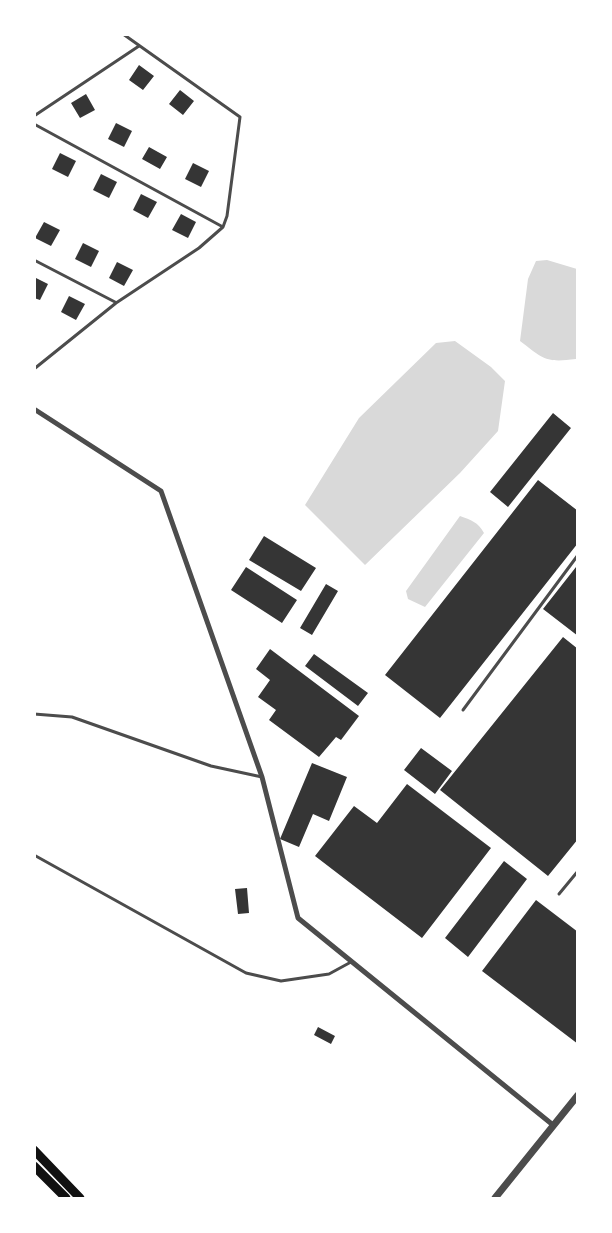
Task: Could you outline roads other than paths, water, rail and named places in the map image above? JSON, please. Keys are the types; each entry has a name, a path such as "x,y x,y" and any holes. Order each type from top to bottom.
{"highway":[{"path":"34,1150 80,1198"},
{"path":"34,1166 66,1198"}],"street":[{"path":"34,408 160,491 262,777 298,918 553,1125"},
{"path":"495,1198 578,1095"}],"lane":[{"path":"34,369 116,303 199,248 223,227 227,216 240,117 123,34"},
{"path":"34,116 139,46"},
{"path":"34,124 223,227"},
{"path":"34,260 116,303"},
{"path":"463,710 578,555"},
{"path":"34,714 72,717 211,766 262,777"},
{"path":"34,855 246,973 281,981 329,974 351,962"},
{"path":"559,894 578,871"}]}
